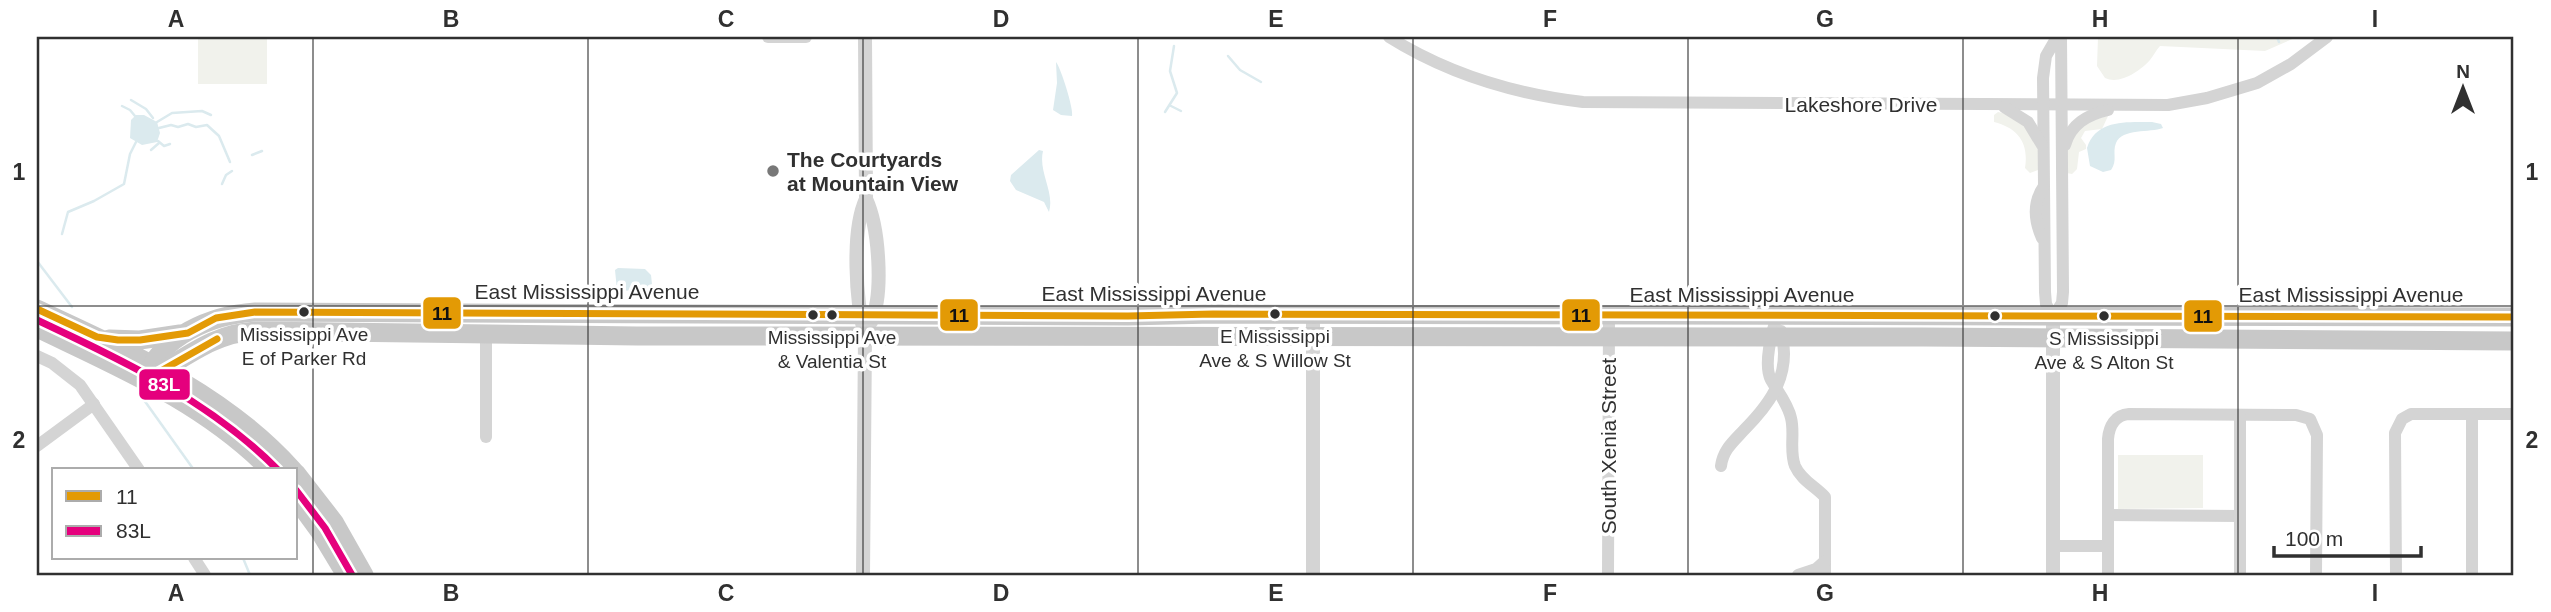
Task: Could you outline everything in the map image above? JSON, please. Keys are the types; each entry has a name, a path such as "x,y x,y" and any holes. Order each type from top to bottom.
{"main road":[{"path":"37,309 97,337 153,372 268,468"},
{"name":"East Mississippi Avenue","path":"153,372 223,316 255,312 867,316 2514,317"},
{"path":"37,328 193,388 243,422 290,468"},
{"name":"East Mississippi Avenue","path":"192,341 246,332 2514,341"},
{"path":"97,337 192,341 188,370 193,388"},
{"path":"298,477 334,522 364,575"},
{"path":"298,502 346,575"}],"street":[{"path":"768,37 806,37"},
{"path":"863,575 865,336 867,316 877,298 877,233 866,199 865,37"},
{"name":"Lakeshore Drive","path":"1390,37 1438,63 1487,82 1528,93 1583,102 2044,105 2175,104 2237,90 2280,71 2327,37"},
{"path":"2053,575 2053,317 2046,300 2045,245 2035,219 2036,198 2044,185 2045,60 2059,37"},
{"path":"2053,317 2062,299 2062,105 2059,37"},
{"path":"1998,104 2014,111 2028,122 2044,152"},
{"path":"2062,152 2070,132 2084,119 2126,105"},
{"path":"2044,185 2062,185"},
{"path":"1313,315 1313,575"},
{"name":"South Xenia Street","path":"1608,575 1609,316"},
{"path":"1777,316 1769,377 1778,388 1792,419 1794,465 1801,476 1825,497 1825,575"},
{"path":"486,335 486,437"},
{"path":"37,356 74,379 138,468"},
{"path":"1721,466 1723,453 1752,422 1778,388"},
{"path":"37,446 93,404"},
{"path":"2108,575 2108,439 2113,423 2120,416 2129,414 2296,415 2310,419 2317,435 2316,575"},
{"path":"2396,575 2395,433 2399,424 2412,414 2514,414"},
{"path":"2472,414 2472,575"},
{"path":"2240,415 2240,575"},
{"path":"2108,515 2240,516"},
{"path":"2053,546 2108,546"},
{"path":"195,560 205,575"},
{"path":"1798,575 1816,569 1825,561"}],"shaded area":[{"path":"198,37 267,37 267,84 198,84"},
{"path":"2098,37 2297,37 2265,51 2160,46 2141,68 2123,78 2111,80 2105,78 2097,66"},
{"path":"1056,62 1067,89 1072,116 1061,115 1053,110 1057,83"},
{"path":"1998,112 2021,117 2039,144 2038,170 2030,173 2025,168 2023,144 2010,128 1994,122 1994,115"},
{"path":"136,115 144,115 157,122 160,133 157,142 142,145 130,138 131,120"},
{"path":"2108,116 2102,129 2085,131 2081,138 2086,149 2079,152 2077,169 2072,174 2067,173 2064,149 2085,122"},
{"path":"2114,124 2161,124 2163,128 2130,133 2119,138 2111,170 2103,172 2090,166 2087,148 2097,132"},
{"path":"1039,150 1043,151 1043,167 1050,197 1049,212 1044,202 1016,190 1010,181 1011,175"},
{"path":"645,269 651,275 652,284 640,290 617,290 615,270"},
{"path":"2118,455 2203,455 2203,508 2118,509"}],"waterway":[{"path":"2277,37 2279,42"},
{"path":"1165,112 1177,93 1170,71 1174,46"},
{"path":"1228,56 1240,70 1261,82"},
{"path":"131,100 146,109 153,118"},
{"path":"122,106 135,116"},
{"path":"1171,106 1181,111"},
{"path":"157,122 172,113 202,111 211,115"},
{"path":"159,128 171,125 207,125 219,136 230,162"},
{"path":"158,141 164,146 170,144"},
{"path":"62,234 68,212 124,184 130,154 136,142"},
{"path":"151,150 159,143"},
{"path":"252,155 262,151"},
{"path":"222,184 226,175 232,171"},
{"path":"37,261 72,307"},
{"path":"139,393 193,468"},
{"path":"244,560 250,575"}],"transit line":[{"name":"11","path":"37,309 97,337 118,340 140,340 188,333 216,318 255,312 2514,317"},
{"name":"83L","path":"37,320 165,384 224,423 276,468"},
{"name":"11","path":"145,380 217,339"},
{"name":"83L","path":"298,493 325,528 352,575"}],"place":[{"name":"The Courtyards at Mountain View","path":"773,171"},
{"name":"Mississippi Ave E of Parker Rd","path":"304,312"},
{"name":"E Mississippi Ave & S Willow St","path":"1275,314"},
{"name":"Mississippi Ave & Valentia St","path":"832,315"},
{"name":"S Mississippi Ave & S Alton St","path":"2104,316"}]}
